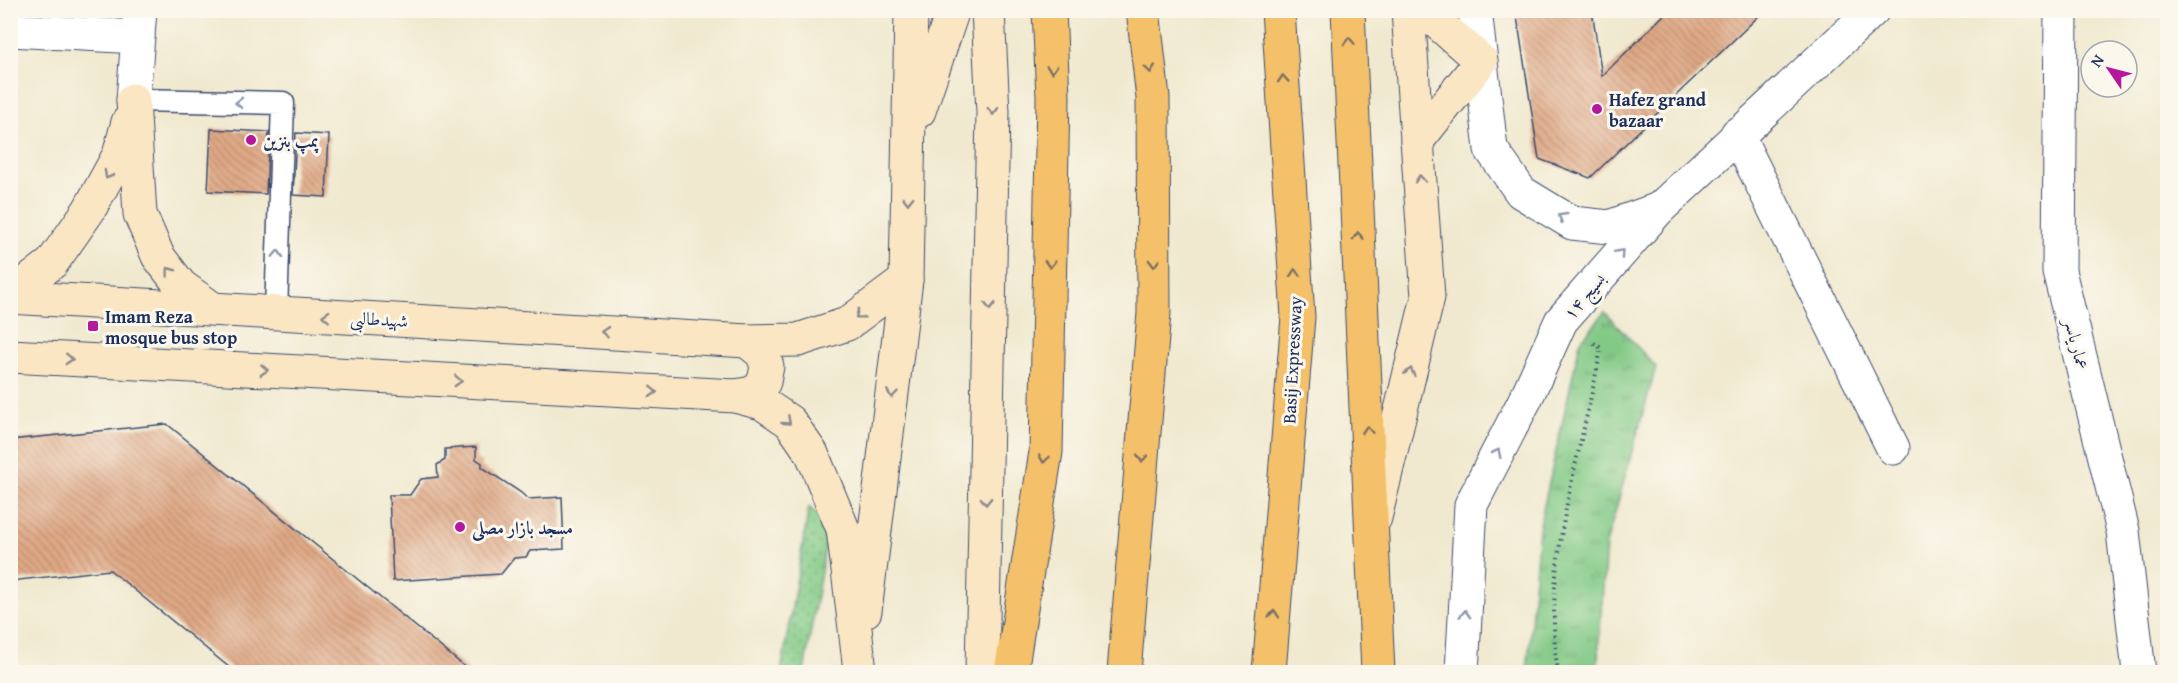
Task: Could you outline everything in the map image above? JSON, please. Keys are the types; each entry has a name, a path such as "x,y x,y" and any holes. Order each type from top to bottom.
{"highway":[{"path":"1011,672 1046,452 1053,97 1049,10"},
{"path":"1124,672 1154,313 1153,98 1143,10"},
{"name":"Basij Expressway","path":"1269,672 1298,317 1278,10"},
{"path":"1348,10 1378,672"}],"street":[{"path":"858,667 906,280 911,10"},
{"path":"909,141 953,10"},
{"path":"982,672 993,111 988,10"},
{"path":"1372,531 1428,297 1408,10"},
{"path":"1423,10 1481,61"},
{"path":"1475,10 1491,149 1521,192 1572,223 1610,227 1658,210"},
{"name":"بسیج ۱۴","path":"1462,672 1471,505 1562,321 1658,210 1737,134 1873,10"},
{"name":"عمار یاسر","path":"2061,10 2059,271 2123,531 2139,672"},
{"path":"10,30 139,23 133,100 140,214 158,256 181,286 213,309"},
{"path":"1417,141 1481,61"},
{"path":"10,288 21,286 52,263 89,210 119,155 133,100"},
{"path":"1737,134 1893,447"},
{"name":"شهیدطالبی","path":"10,297 747,341 798,340 847,324 906,280"},
{"path":"735,396 753,393 764,382 766,374 767,366 762,353 747,341"},
{"path":"10,356 735,396 762,403 790,422 812,454 843,529 858,667"}],"lane":[{"path":"133,100 284,104 276,313"}],"path":[{"path":"1558,672 1555,650 1556,580 1563,517 1593,394 1600,348 1562,321"}],"green space":[{"path":"1605,312 1656,367 1606,544 1597,672 1527,672 1539,528 1580,342"},
{"path":"809,507 829,524 804,672 781,672"}],"building":[{"name":"Hafez grand bazaar","path":"1516,10 1592,10 1602,76 1669,10 1765,10 1590,178 1539,159"},
{"path":"211,129 269,132 266,194 208,191"},
{"path":"296,133 329,135 326,197 293,195"},
{"path":"167,424 471,672 235,672 110,570 10,581 10,440"},
{"name":"مسجد بازار مصلی","path":"476,447 476,459 482,463 482,467 528,499 562,497 564,549 530,551 526,557 514,558 501,574 393,581 389,495 410,495 421,479 438,477 437,465 445,460 445,449"}],"place":[{"name":"Hafez grand bazaar","path":"1597,109"},
{"name":"پمپ بنزین","path":"251,140"},
{"name":"Imam Reza mosque bus stop","path":"93,326"},
{"name":"مسجد بازار مصلی","path":"460,527"}]}
